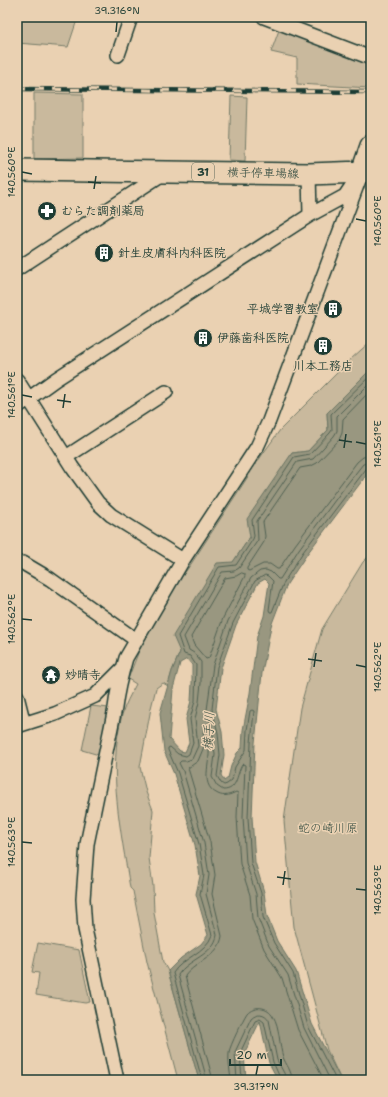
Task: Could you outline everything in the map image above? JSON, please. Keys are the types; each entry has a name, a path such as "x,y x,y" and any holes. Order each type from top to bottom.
{"main road":[{"path":"367,172 371,146"},
{"name":"横手停車場線","path":"17,170 309,174 367,172"}],"street":[{"path":"118,55 131,17"},
{"path":"264,17 371,58"},
{"path":"17,269 166,171"},
{"path":"17,406 310,216 345,196 367,172"},
{"path":"117,1080 85,929 84,899 87,844 115,708 117,689 126,658 136,640 183,560 257,447 269,421 367,172"},
{"path":"309,174 310,216"},
{"path":"17,380 66,457 98,503 111,514 183,560"},
{"path":"66,457 166,392"},
{"path":"23,563 45,576 136,640"},
{"path":"17,696 21,725 55,714 94,696 123,668"}],"green space":[{"path":"17,17 78,17 68,47 17,43"},
{"path":"279,30 371,63 371,88 297,84 297,58 271,52"},
{"path":"34,93 83,94 83,158 34,159"},
{"path":"231,96 247,97 245,161 229,160"},
{"path":"371,341 371,369 327,413 328,430 308,451 292,453 250,537 233,562 180,652 172,671 168,686 163,683 156,688 140,767 146,792 153,810 149,858 153,886 154,913 163,962 168,971 199,1080 178,1080 147,962 133,891 130,888 117,801 116,758 118,736 123,711 136,684 128,679 142,643 161,606 191,564 262,455 280,430"},
{"name":"蛇の崎川原","path":"371,554 371,1080 341,1080 327,1050 294,927 284,821 300,708 322,629 363,562"},
{"path":"91,706 109,708 99,755 82,750"},
{"path":"38,943 79,950 90,1002 85,1003 36,995 39,973 32,972"}],"water":[{"name":"横手川","path":"371,369 371,469 307,554 287,584 271,626 262,673 255,743 252,817 255,862 264,892 267,916 277,941 296,971 312,1024 341,1080 278,1080 269,1063 260,1021 244,1054 246,1080 199,1080 168,971 181,958 201,944 208,935 196,894 200,876 195,845 174,774 164,751 160,713 172,671 180,652 173,636 217,563 233,562 250,537 247,519 292,453 308,451 328,430 327,413","holes":["265,579 269,583 264,616 257,636 250,693 243,730 242,748 237,753 231,766 228,778 224,781 221,775 224,755 222,732 216,709 221,668 236,625 258,583","187,659 192,665 192,683 191,701 186,719 189,743 185,752 180,751 169,739 173,689 180,663"]}],"railway":[{"path":"17,89 371,92"}],"place":[{"name":"むらた調剤薬局","path":"47,211"},
{"name":"針生皮膚科内科医院","path":"104,253"},
{"name":"平城学習教室","path":"333,309"},
{"name":"伊藤歯科医院","path":"203,338"},
{"name":"川本工務店","path":"323,346"},
{"name":"妙晴寺","path":"51,675"}]}
